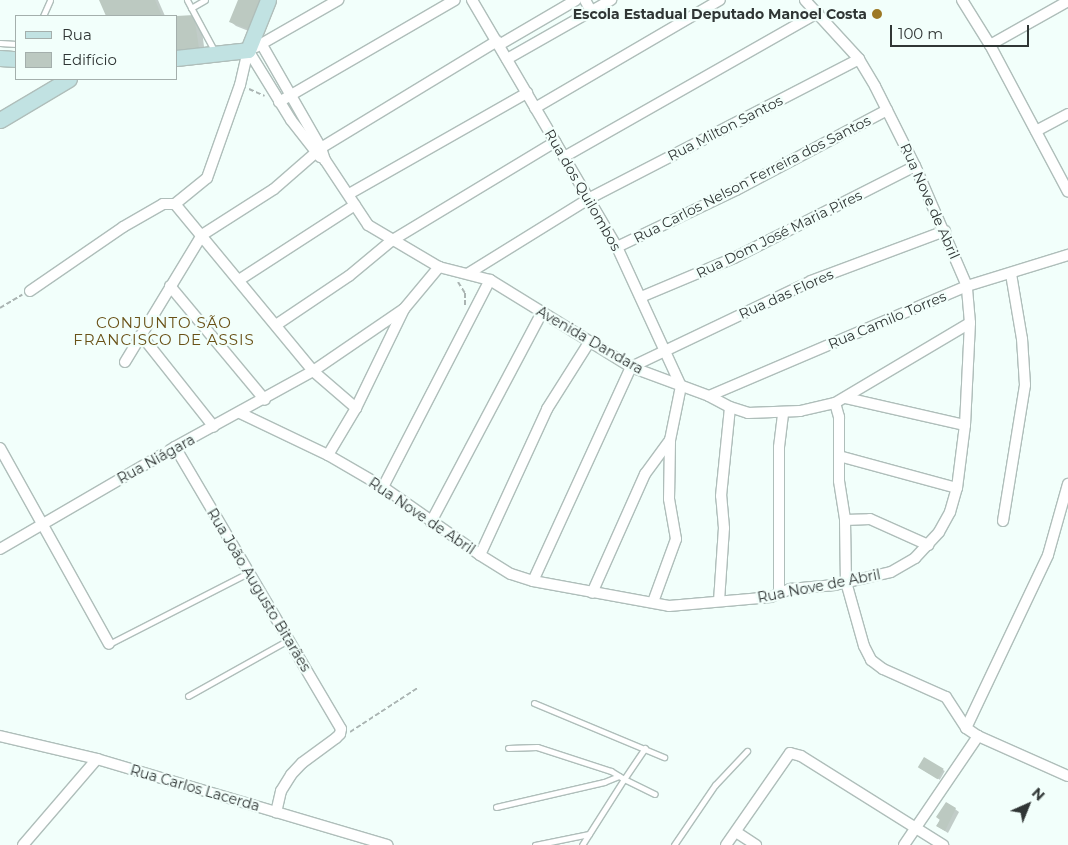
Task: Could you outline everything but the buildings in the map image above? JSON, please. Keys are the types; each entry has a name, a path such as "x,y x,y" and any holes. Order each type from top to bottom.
{"street":[{"path":"30,291 123,227 163,204 175,204 207,178 255,48 268,0"},
{"path":"178,58 255,48 338,0"},
{"path":"278,102 455,0"},
{"name":"Rua dos Quilombos","path":"472,0 590,198 617,247 681,386"},
{"path":"125,362 202,235 274,189 318,150 498,43 576,0"},
{"path":"585,0 591,11"},
{"path":"507,58 611,0"},
{"path":"535,108 720,0"},
{"name":"Rua Nove de Abril","path":"240,413 328,455 383,487 480,555 511,574 533,581 669,606 771,597 790,589 846,582 891,572 915,558 939,532 950,512 957,488 965,425 970,323 967,286 945,231 915,166 859,59 805,0"},
{"path":"962,0 990,45 1068,192"},
{"path":"990,45 1068,2"},
{"path":"564,157 818,13"},
{"name":"Avenida Dandara","path":"255,48 290,95 318,150"},
{"name":"Avenida Dandara","path":"255,48 278,102 318,150 368,225 391,241 444,269 468,273 490,280 631,367 709,396 748,414 783,412 835,403 970,323"},
{"path":"0,58 15,59"},
{"name":"Rua Milton Santos","path":"468,273 590,198 859,59"},
{"path":"0,120 67,80"},
{"path":"349,194 527,93"},
{"name":"Rua Carlos Nelson Ferreira dos Santos","path":"617,247 736,190 887,110"},
{"path":"1036,131 1068,114"},
{"path":"276,325 349,276 391,241 555,142"},
{"name":"Rua Dom José Maria Pires","path":"641,298 734,258 915,166"},
{"path":"175,204 313,371 356,408"},
{"path":"239,280 355,205"},
{"name":"Rua das Flores","path":"631,367 811,281 945,231"},
{"name":"Rua Camilo Torres","path":"709,396 967,286 1068,255"},
{"path":"328,455 356,408 404,309 444,269"},
{"path":"1003,521 1025,385 1022,338 1011,274"},
{"path":"383,487 490,280"},
{"path":"170,286 265,400"},
{"name":"Rua Niágara","path":"0,549 175,447 265,400 313,371 404,309"},
{"path":"431,522 542,312"},
{"path":"141,335 214,427"},
{"path":"480,555 547,409 590,341"},
{"path":"533,581 631,367"},
{"path":"653,602 676,539 669,499 670,440 681,386"},
{"path":"846,398 965,425"},
{"path":"835,403 839,417 839,481 845,520 846,582 864,646 871,660 883,669 946,697 966,728 978,736 1068,776"},
{"path":"719,601 724,528 721,496 730,407"},
{"path":"779,594 779,448 783,412"},
{"path":"592,593 645,474 670,440"},
{"name":"Rua João Augusto Bitarães","path":"175,447 339,724 340,734"},
{"path":"0,448 109,644"},
{"path":"839,456 957,488"},
{"path":"966,728 1048,555 1068,484"},
{"path":"845,520 870,520 928,545"},
{"path":"276,812 280,791 290,775 302,763 340,734"},
{"name":"Rua Carlos Lacerda","path":"0,736 97,759 388,845"},
{"path":"904,845 978,736"},
{"path":"726,845 790,753 800,756 943,845"},
{"path":"23,845 97,759"},
{"path":"736,832 756,845"}],"lane":[{"path":"43,15 50,0"},
{"path":"187,0 216,54"},
{"path":"191,8 205,0"},
{"path":"0,43 15,44"},
{"path":"109,644 248,573"},
{"path":"188,696 288,640"},
{"path":"534,703 664,757"},
{"path":"508,748 537,747 611,771 655,794"},
{"path":"582,845 622,777 646,748"},
{"path":"674,845 715,785 747,751"},
{"path":"496,807 622,777"},
{"path":"535,845 589,834"}],"path":[{"path":"240,85 278,102"},
{"path":"444,269 465,293 465,328"},
{"path":"0,308 30,291"},
{"path":"340,734 351,732 419,687"}],"place":[{"name":"Escola Estadual Deputado Manoel Costa","path":"877,14"}],"district":[{"name":"CONJUNTO SÃO FRANCISCO DE ASSIS","path":"164,330"}]}
